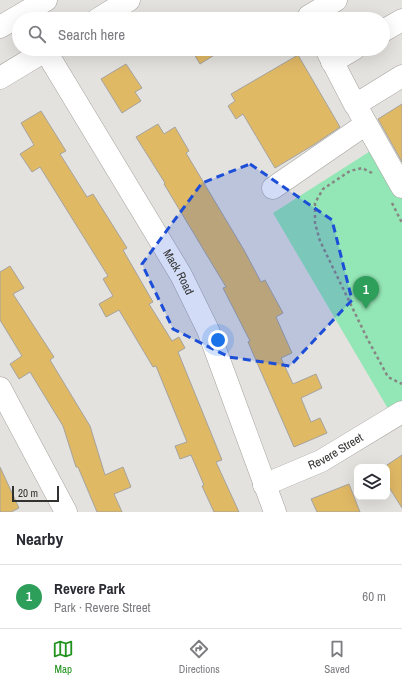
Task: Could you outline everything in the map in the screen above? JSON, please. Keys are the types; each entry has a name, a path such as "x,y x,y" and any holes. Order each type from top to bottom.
{"street":[{"path":"109,12 129,0"},
{"path":"306,12 336,0"},
{"path":"23,12 39,2"},
{"path":"0,27 12,19"},
{"path":"390,27 402,20"},
{"path":"0,78 36,56"},
{"name":"Mack Road","path":"50,56 181,275 208,330 275,512"},
{"path":"330,56 366,124 397,194"},
{"path":"355,105 402,76"},
{"path":"273,188 366,124"},
{"path":"0,388 66,512"},
{"name":"Revere Street","path":"264,485 321,461 402,412"}],"path":[{"path":"374,174 362,168 350,171 323,189 316,204 314,223 320,241 367,338 388,377 402,384"},
{"path":"397,194 402,223"}],"highlighted area":[{"path":"250,164 332,220 352,300 290,366 229,357 173,329 142,264 202,183"}],"green space":[{"path":"372,150 402,199 402,405 390,412 273,213"}],"building":[{"path":"195,56 213,56 200,64"},
{"path":"299,56 340,127 275,168 243,114 236,119 228,106 235,101 231,94"},
{"path":"126,64 142,88 135,92 141,101 122,113 101,79"},
{"path":"402,104 402,162 378,119"},
{"path":"41,111 66,151 60,154 87,197 93,194 127,248 123,250 153,302 149,304 172,341 179,337 185,348 178,352 222,460 216,462 239,512 214,512 202,486 204,485 191,455 180,459 175,446 187,442 156,366 153,367 119,310 106,317 99,304 113,296 103,279 108,276 40,167 32,172 20,154 34,145 21,123"},
{"path":"158,124 164,134 175,127 189,151 186,153 244,250 261,282 265,280 283,313 276,317 292,353 281,358 293,384 316,374 322,388 301,398 311,422 320,418 327,433 294,447 248,342 250,341 223,288 226,287 164,184 165,183 136,137"},
{"path":"10,266 24,288 13,294 54,357 50,360 90,426 105,475 123,467 131,487 114,494 122,512 97,512 78,467 76,467 63,426 30,372 19,379 10,364 22,356 0,320 0,272"},
{"path":"402,455 402,508 390,489 390,464 388,464"},
{"path":"0,467 19,508 11,512 0,512"},
{"path":"349,484 360,512 317,512 311,499"}],"place":[{"name":"Revere Park","path":"366,309"}]}
